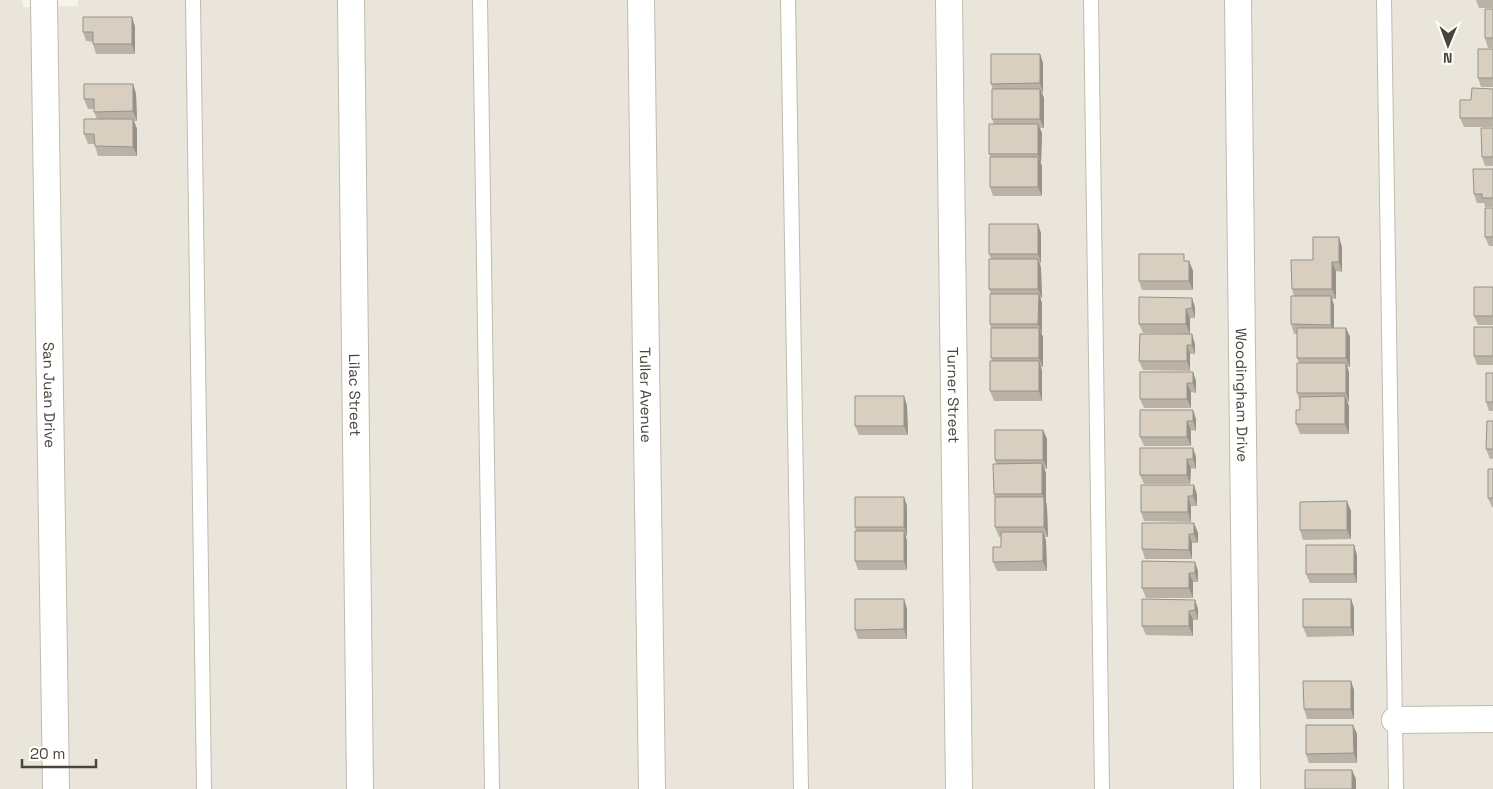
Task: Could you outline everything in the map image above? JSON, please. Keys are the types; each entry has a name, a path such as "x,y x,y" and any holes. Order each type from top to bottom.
{"street":[{"name":"San Juan Drive","path":"44,0 56,789"},
{"name":"Lilac Street","path":"351,0 360,789"},
{"name":"Tuller Avenue","path":"641,0 652,789"},
{"name":"Turner Street","path":"950,0 959,789"},
{"name":"Woodingham Drive","path":"1238,0 1247,789"},
{"path":"1395,720 1493,719"}],"lane":[{"path":"193,0 204,789"},
{"path":"480,0 492,789"},
{"path":"788,0 801,789"},
{"path":"1091,0 1102,789"},
{"path":"1384,0 1396,789"}],"shaded area":[{"path":"0,0 22,0 23,7 78,6 78,0 1493,0 1493,789 0,789"}],"building":[{"path":"1485,9 1493,9 1493,38 1485,38"},
{"path":"83,17 132,17 132,44 93,44 93,32 83,32"},
{"path":"1478,49 1493,49 1493,78 1478,78"},
{"path":"991,54 1040,54 1040,83 991,84"},
{"path":"84,84 133,84 133,111 94,112 94,99 84,99"},
{"path":"1472,88 1493,89 1493,118 1460,118 1460,100 1471,100"},
{"path":"992,89 1040,89 1040,119 992,119"},
{"path":"84,119 133,119 133,147 95,146 94,134 84,134"},
{"path":"989,124 1038,124 1038,154 989,154"},
{"path":"1481,128 1493,128 1493,157 1482,157"},
{"path":"990,157 1038,157 1038,187 990,187"},
{"path":"1473,169 1493,169 1493,198 1482,198 1482,194 1474,194"},
{"path":"1485,208 1493,208 1493,237 1485,237"},
{"path":"989,224 1038,224 1038,254 989,254"},
{"path":"1313,237 1339,237 1339,262 1332,262 1332,289 1292,289 1291,260 1313,260"},
{"path":"1139,254 1184,254 1184,261 1189,261 1189,281 1139,281"},
{"path":"989,259 1038,259 1038,289 989,289"},
{"path":"1474,287 1493,287 1493,316 1474,316"},
{"path":"990,294 1039,294 1038,324 990,324"},
{"path":"1291,296 1331,296 1331,325 1291,324"},
{"path":"1139,297 1192,298 1192,308 1186,309 1186,324 1139,324"},
{"path":"1474,327 1493,327 1493,356 1474,356"},
{"path":"991,328 1039,328 1039,358 991,358"},
{"path":"1297,328 1346,328 1346,358 1297,358"},
{"path":"1140,334 1192,334 1192,345 1187,345 1187,361 1139,361"},
{"path":"990,361 1039,361 1039,391 990,391"},
{"path":"1297,363 1346,363 1346,393 1297,393"},
{"path":"1140,372 1193,372 1193,383 1187,383 1187,399 1140,399"},
{"path":"1486,373 1493,373 1493,402 1486,402"},
{"path":"855,396 904,396 904,426 855,426"},
{"path":"1345,396 1345,424 1296,424 1296,410 1300,410 1300,397"},
{"path":"1140,410 1193,410 1193,421 1187,421 1187,437 1140,437"},
{"path":"1487,421 1493,421 1493,449 1486,449"},
{"path":"995,430 1043,430 1043,460 995,460"},
{"path":"1140,448 1193,448 1193,459 1187,459 1187,475 1140,475"},
{"path":"1042,463 1042,494 994,494 993,464"},
{"path":"1488,469 1493,469 1493,498 1488,498"},
{"path":"1141,485 1194,485 1193,496 1188,496 1188,512 1141,512"},
{"path":"855,497 904,497 904,527 855,527"},
{"path":"995,497 1044,497 1044,527 995,527"},
{"path":"1347,501 1347,530 1300,530 1300,502"},
{"path":"1142,523 1194,523 1194,534 1189,534 1189,550 1142,549"},
{"path":"855,531 904,531 904,561 855,561"},
{"path":"1001,532 1043,532 1043,561 993,562 993,547 1001,547"},
{"path":"1306,545 1354,545 1354,574 1306,574"},
{"path":"1142,561 1195,562 1195,573 1189,573 1189,588 1142,588"},
{"path":"855,599 904,599 904,629 855,630"},
{"path":"1142,599 1195,600 1195,610 1189,611 1189,626 1142,626"},
{"path":"1303,599 1351,599 1351,627 1303,627"},
{"path":"1303,681 1351,681 1351,709 1304,709"},
{"path":"1306,725 1353,725 1354,753 1306,754"},
{"path":"1305,770 1352,770 1352,789 1305,789"}]}
